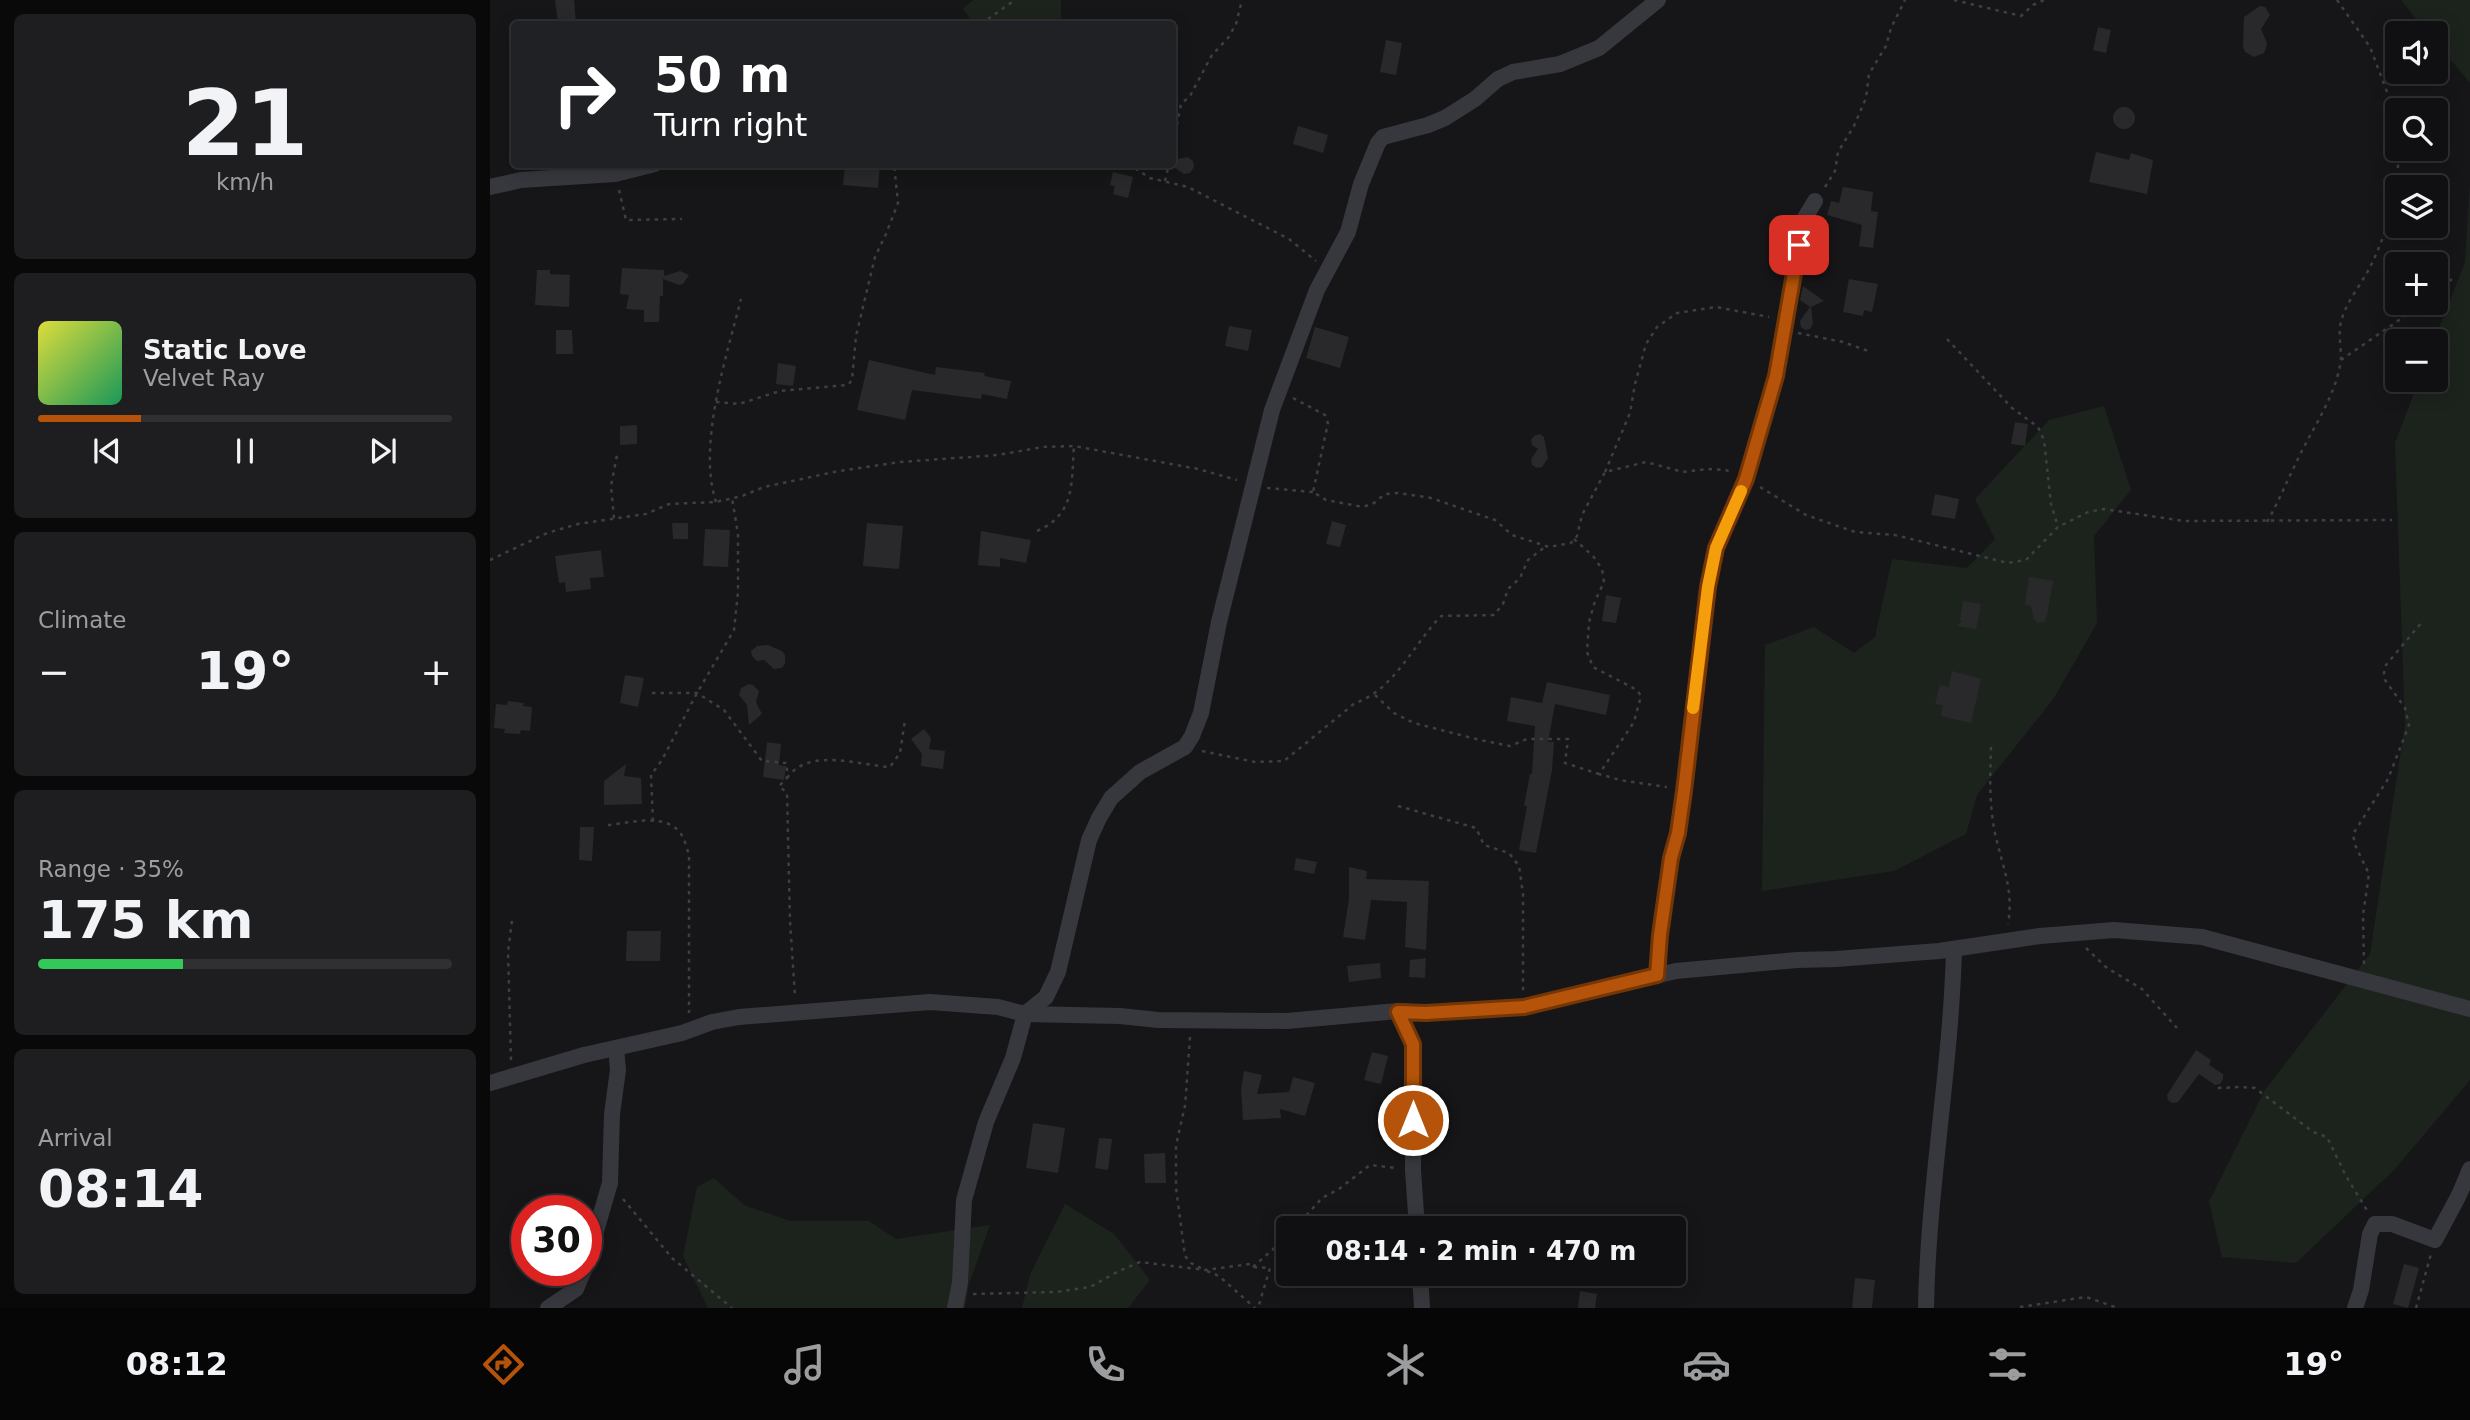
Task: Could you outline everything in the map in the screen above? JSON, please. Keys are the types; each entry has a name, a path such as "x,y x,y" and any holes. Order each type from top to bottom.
{"street":[{"path":"956,1302 962,1258 964,1200 986,1122 1013,1058 1025,1014 1046,997 1058,972 1089,840 1111,798 1140,772 1185,747 1192,736 1201,713 1219,622 1252,484 1279,390 1326,270 1349,232 1361,184 1378,143 1383,136 1445,118 1475,99 1498,79 1513,72 1560,64 1599,48 1658,0"},
{"path":"490,187 521,180 615,174 639,168"},
{"path":"1657,975 1671,858 1678,833 1684,791 1708,587 1716,548 1746,479 1776,376 1803,221 1815,201"},
{"path":"490,1083 739,1017 930,1002 998,1007 1025,1014 1158,1020 1287,1021 1398,1012 1426,1013 1524,1007 1676,971 1797,960 1862,958 2114,930 2202,937 2470,1009"},
{"path":"1926,1308 1927,1257 1952,997 1954,949"},
{"path":"1398,1012 1413,1044 1413,1170 1416,1216"},
{"path":"602,1210 610,1183 612,1114 618,1070 616,1048"},
{"path":"2355,1308 2361,1290 2370,1234 2375,1224 2392,1224 2435,1240 2470,1169"},
{"path":"548,1308 577,1286"},
{"path":"1421,1286 1422,1308"}],"path":[{"path":"985,21 1015,0"},
{"path":"1176,130 1181,104 1190,96 1212,55 1228,38 1236,24 1241,0"},
{"path":"1815,201 1835,172 1838,152 1854,126 1866,98 1869,74 1886,46 1891,28 1905,0"},
{"path":"1954,0 2021,16 2033,5 2044,0"},
{"path":"2337,0 2370,47 2389,98"},
{"path":"2267,522 2327,406 2338,379 2342,360 2340,327 2347,305 2371,264 2395,199 2399,161"},
{"path":"716,402 739,404 780,391 848,385 852,380 856,336 875,257 898,203 894,168"},
{"path":"1134,168 1150,178 1188,187 1289,239 1326,270"},
{"path":"1165,181 1168,168"},
{"path":"615,174 626,220 682,219"},
{"path":"2448,282 2453,278"},
{"path":"716,502 711,488 710,450 716,402 741,299"},
{"path":"490,560 547,533 578,524 646,514 669,504 716,502 743,496 764,486 851,469 900,462 998,455 1043,447 1074,446 1198,469 1276,491 1313,492 1326,499 1363,507 1374,503 1385,494 1398,493 1431,498 1495,520 1512,535 1546,546 1571,543 1630,413 1646,344 1657,327 1677,313 1716,307 1871,352"},
{"path":"2342,360 2407,315"},
{"path":"1947,339 2012,408 2038,426 2044,440 2051,505 2058,527"},
{"path":"1279,390 1325,415 1328,423 1313,492"},
{"path":"1037,531 1052,524 1065,510 1074,446"},
{"path":"614,519 611,486 617,455"},
{"path":"1605,472 1646,462 1683,472 1726,470 1821,522 1855,532 1895,535 2008,563 2026,560 2058,527 2088,512 2104,509 2184,521 2392,520"},
{"path":"653,821 651,775 734,630 738,592 738,534 732,498"},
{"path":"1574,539 1593,556 1602,569 1604,582 1595,601 1588,632 1587,652 1593,667 1637,690 1641,696 1634,722 1599,774"},
{"path":"1185,747 1255,762 1284,761 1355,703 1374,694 1383,686 1441,616 1493,615 1503,604 1508,589 1520,578 1528,560 1546,546"},
{"path":"2359,979 2364,971 2363,915 2370,874 2355,845 2354,834 2388,779 2409,725 2405,708 2385,680 2386,664 2422,622"},
{"path":"652,693 697,693 724,710 762,761 787,763 787,778"},
{"path":"1374,694 1394,713 1414,723 1510,746 1527,739 1568,739 1565,763 1599,774 1684,791"},
{"path":"797,1014 790,921 788,793 779,786 794,768 826,759 890,767 900,753 905,720"},
{"path":"1991,747 1990,785 1994,832 2008,880 2010,910 2006,941"},
{"path":"1398,806 1476,828 1484,845 1508,853 1519,866 1523,894 1524,1007"},
{"path":"608,825 653,821 668,823 681,834 689,855 689,1016 682,1033"},
{"path":"512,920 508,952 512,1075"},
{"path":"2078,934 2079,942 2107,968 2142,989 2177,1028"},
{"path":"956,1302 1090,1287 1140,1262 1205,1270 1250,1264 1254,1268 1270,1268 1256,1308 1219,1276 1205,1270 1191,1263 1185,1256 1177,1188 1176,1145 1185,1106 1192,1019"},
{"path":"2218,1088 2255,1088 2313,1132 2327,1137 2346,1177 2375,1224"},
{"path":"1306,1216 1322,1198 1339,1189 1370,1165 1413,1170"},
{"path":"610,1183 673,1258 732,1308"},
{"path":"2417,1308 2435,1240"},
{"path":"1254,1268 1276,1247"},
{"path":"2020,1307 2086,1297 2118,1308"}],"shaded area":[{"path":"973,0 1061,0 1061,21 972,21 963,9"},
{"path":"2401,0 2470,0 2470,83 2448,56 2448,21 2418,21"},
{"path":"2470,182 2470,1080 2395,1169 2296,1263 2222,1257 2209,1202 2265,1090 2370,954 2405,724 2395,443 2414,392 2448,392 2448,329 2439,329 2444,315 2448,315 2448,305 2465,262"},
{"path":"2104,406 2131,490 2094,536 2097,623 2054,698 1977,795 1966,834 1894,871 1762,891 1765,645 1814,627 1854,653 1875,637 1892,559 1967,568 1995,539 1975,499 2049,420"},
{"path":"714,1178 744,1205 790,1221 869,1221 896,1239 990,1225 969,1284 965,1308 708,1308 683,1256 697,1187"},
{"path":"1065,1204 1114,1234 1150,1280 1128,1308 1022,1308 1030,1275"}],"building":[{"path":"555,0 574,0 576,21 558,21"},
{"path":"2260,6 2265,7 2270,15 2261,29 2267,43 2264,53 2254,57 2245,52 2243,47 2244,17"},
{"path":"2098,27 2111,30 2106,53 2093,50"},
{"path":"1386,40 1402,43 1396,75 1380,72"},
{"path":"2124,107 2132,110 2135,118 2132,126 2124,129 2116,126 2113,118 2116,110"},
{"path":"1298,126 1328,135 1323,153 1293,144"},
{"path":"2096,152 2129,160 2131,153 2153,160 2147,194 2089,182"},
{"path":"1188,157 1193,161 1194,167 1190,173 1184,174 1175,168 1176,159"},
{"path":"845,168 880,168 878,188 843,185"},
{"path":"1113,172 1133,177 1128,198 1113,194 1115,186 1110,185"},
{"path":"1843,187 1873,192 1871,211 1878,212 1873,248 1859,246 1862,225 1827,215 1831,201 1839,203"},
{"path":"622,268 664,270 664,276 680,271 689,275 683,284 679,285 663,279 659,322 644,322 644,310 626,309 629,295 620,294"},
{"path":"537,270 570,275 569,307 535,305"},
{"path":"1849,279 1878,284 1872,312 1864,310 1863,316 1843,312"},
{"path":"1803,286 1824,301 1811,307 1813,324 1810,329 1805,330 1800,321 1810,307 1800,300"},
{"path":"1229,326 1252,330 1248,351 1225,346"},
{"path":"1315,327 1349,337 1340,368 1306,358"},
{"path":"556,330 572,330 573,354 556,354"},
{"path":"869,360 935,375 936,367 985,373 984,376 1011,381 1007,399 982,394 981,399 912,390 905,420 857,410"},
{"path":"778,363 796,366 793,386 776,384"},
{"path":"2015,422 2028,424 2025,446 2011,444"},
{"path":"637,425 637,444 620,445 620,426"},
{"path":"1540,434 1544,437 1548,458 1542,467 1537,468 1532,465 1531,459 1538,449 1532,445 1531,440"},
{"path":"1935,494 1959,499 1955,519 1931,515"},
{"path":"1332,521 1346,525 1340,547 1326,544"},
{"path":"672,523 688,523 688,539 673,539"},
{"path":"867,523 903,526 899,569 863,566"},
{"path":"705,529 730,530 728,567 703,566"},
{"path":"981,531 1031,540 1026,563 1000,558 1000,567 978,565"},
{"path":"601,550 604,577 590,578 591,589 566,592 565,582 559,583 555,556"},
{"path":"2029,577 2053,581 2044,622 2038,623 2034,619 2031,606 2025,605"},
{"path":"1606,595 1621,598 1616,623 1602,621"},
{"path":"1963,601 1981,604 1976,629 1957,626 1962,621"},
{"path":"768,645 785,655 782,668 774,669 764,660 757,661 752,656 751,651 757,646"},
{"path":"1952,671 1981,679 1971,723 1941,716 1943,705 1935,704 1940,685 1949,687"},
{"path":"625,675 644,678 638,707 620,703"},
{"path":"1547,682 1610,695 1606,715 1555,704 1548,742 1554,742 1552,770 1536,853 1519,850 1527,806 1524,806 1532,774 1535,726 1507,721 1511,697 1542,703"},
{"path":"749,684 759,691 756,702 762,714 749,725 747,705 739,695 741,688"},
{"path":"508,701 532,707 530,731 521,730 520,734 504,733 505,729 494,728 496,704 507,705"},
{"path":"924,729 931,738 929,749 945,751 943,769 921,766 922,754 911,739"},
{"path":"767,742 781,744 779,765 786,766 784,780 763,777"},
{"path":"626,764 624,776 641,778 642,804 604,805 604,781"},
{"path":"580,827 594,827 592,861 579,860"},
{"path":"1296,858 1317,862 1314,874 1294,870"},
{"path":"1349,867 1367,871 1366,879 1429,881 1426,950 1405,947 1407,902 1371,900 1365,940 1343,937 1349,899"},
{"path":"627,931 661,931 660,961 626,961"},
{"path":"1426,958 1425,978 1409,977 1410,960"},
{"path":"1380,963 1381,978 1349,982 1347,966"},
{"path":"2196,1050 2211,1060 2209,1065 2223,1074 2223,1079 2220,1084 2215,1085 2199,1074 2178,1102 2172,1103 2167,1095"},
{"path":"1372,1052 1388,1056 1381,1084 1364,1080"},
{"path":"1244,1071 1262,1075 1257,1094 1289,1092 1293,1077 1315,1083 1305,1116 1280,1109 1281,1118 1243,1120 1241,1089"},
{"path":"1033,1123 1065,1128 1058,1173 1026,1168"},
{"path":"1099,1138 1112,1139 1108,1170 1095,1168"},
{"path":"1165,1153 1166,1183 1145,1183 1144,1154"},
{"path":"2404,1264 2419,1268 2408,1308 2393,1304"},
{"path":"1855,1278 1875,1280 1872,1308 1852,1308"},
{"path":"1580,1291 1597,1294 1595,1308 1578,1308"}],"slow traffic":[{"path":"1693,708 1708,587 1716,548 1741,491"}],"route":[{"path":"1413,1120 1413,1044 1398,1012 1426,1013 1524,1007 1657,975 1671,858 1678,833 1684,791 1708,587 1716,548 1746,479 1776,376 1799,245"}]}
